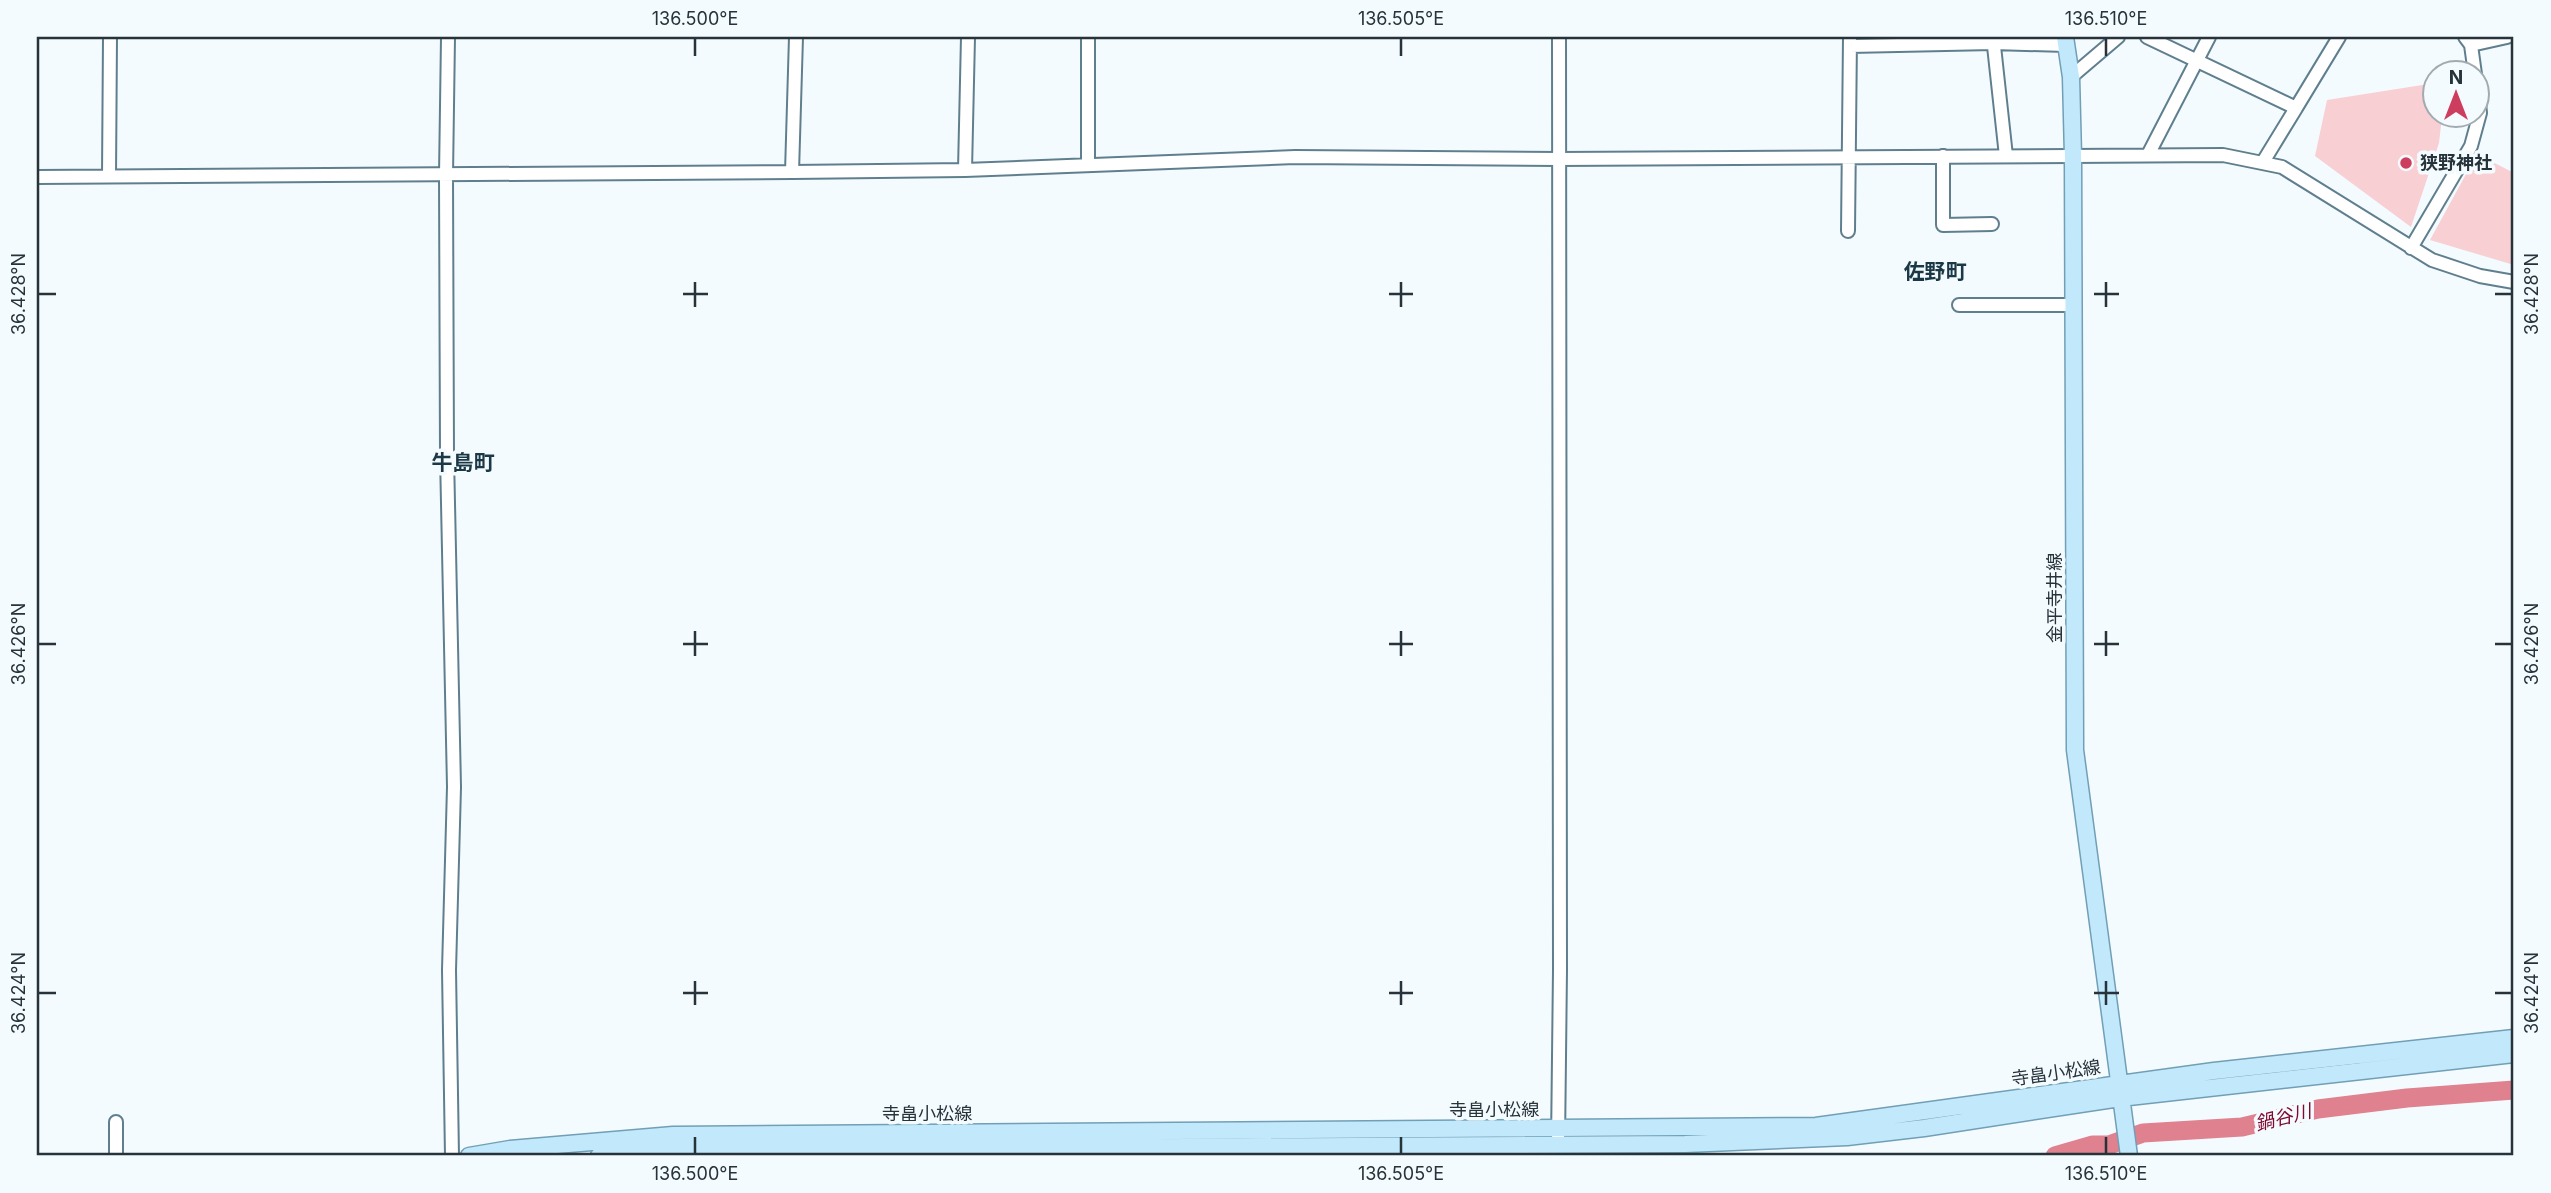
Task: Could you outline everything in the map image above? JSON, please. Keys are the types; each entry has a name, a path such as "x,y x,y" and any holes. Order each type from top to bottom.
{"main road":[{"name":"金平寺井線","path":"2065,41 2071,77 2073,156 2075,750 2129,1156"},
{"name":"寺畠小松線","path":"469,1156 510,1149 673,1135 1558,1136 1685,1144 1809,1140 1924,1128 2119,1091 2514,1038"},
{"name":"寺畠小松線","path":"2119,1091 2514,1054"},
{"name":"寺畠小松線","path":"599,1156 674,1150 967,1150 1558,1136"}],"street":[{"path":"109,176 110,37"},
{"path":"448,37 447,470 454,787 449,970 452,1156"},
{"path":"792,172 796,37"},
{"path":"964,170 968,37"},
{"path":"1088,37 1088,165"},
{"path":"1558,1136 1559,37"},
{"path":"2071,77 2118,37"},
{"path":"2147,37 2296,108"},
{"path":"2148,155 2209,37"},
{"path":"2263,162 2339,37"},
{"path":"2472,60 2468,41 2507,37"},
{"path":"1993,40 2006,156"},
{"path":"1848,231 1850,41 2065,41"},
{"path":"2411,248 2471,146 2475,130"},
{"path":"37,177 964,170 1295,157 1558,159 2223,155 2282,167 2411,248 2452,268 2491,279 2514,282"},
{"path":"1943,156 1943,225 1992,224"},
{"path":"1959,305 2072,304"},
{"path":"116,1122 116,1156"}],"shaded area":[{"path":"2422,85 2422,130 2440,130 2439,143 2411,227 2315,156 2327,100"},
{"path":"2477,154 2514,173 2514,265 2430,240"}],"waterway":[{"name":"鍋谷川","path":"2055,1156 2093,1145 2109,1145 2143,1133 2242,1127 2318,1109 2407,1098 2514,1090"}],"place":[{"name":"狭野神社","path":"2406,163"}],"district":[{"name":"佐野町","path":"1935,272"},
{"name":"牛島町","path":"463,463"}]}
